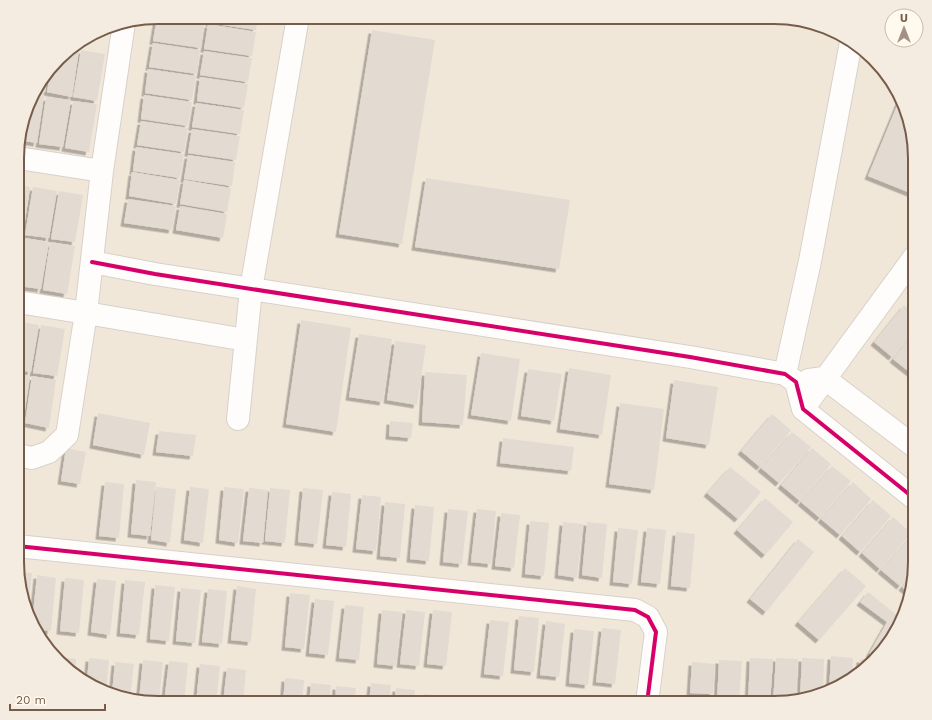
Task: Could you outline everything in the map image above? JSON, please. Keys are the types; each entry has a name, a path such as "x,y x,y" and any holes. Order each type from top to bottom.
{"street":[{"path":"238,419 250,289 297,24"},
{"path":"24,457 32,458 49,452 67,435 86,312 119,30"},
{"path":"850,48 810,261 791,378 803,409 908,493"},
{"path":"24,159 102,171"},
{"path":"92,262 155,274 690,357 791,378 824,378 908,442"},
{"path":"803,409 824,378 908,265"},
{"path":"24,303 86,312 246,340"},
{"path":"24,547 635,610 648,617 656,632 648,696"}],"shaded area":[{"path":"782,24 825,34 848,47 869,63 890,91 894,99 901,115 908,150 908,570 898,613 885,636 869,657 833,682 817,689 782,696 150,696 107,686 84,673 63,657 47,636 34,613 24,570 25,141 31,115 42,91 57,70 70,57 91,42 107,34 141,25"}],"building":[{"path":"156,24 204,24 201,48 153,41"},
{"path":"208,24 256,32 252,56 204,49"},
{"path":"216,24 257,24 256,30"},
{"path":"372,30 435,40 402,244 339,234"},
{"path":"153,43 200,50 197,74 149,67"},
{"path":"81,50 105,54 97,101 73,97"},
{"path":"79,51 72,97 47,92 49,81 57,70"},
{"path":"204,51 252,58 248,82 200,75"},
{"path":"148,69 196,76 192,100 145,93"},
{"path":"200,77 248,84 244,108 197,101"},
{"path":"46,85 45,92 42,91"},
{"path":"40,95 44,96 37,143 25,141 31,115"},
{"path":"144,95 192,102 188,126 141,119"},
{"path":"46,97 71,100 63,147 39,144"},
{"path":"73,101 97,104 89,152 65,148"},
{"path":"196,103 244,110 240,134 192,127"},
{"path":"897,106 901,115 908,150 908,192 868,176"},
{"path":"141,121 188,128 184,152 137,145"},
{"path":"192,129 240,136 236,160 188,153"},
{"path":"136,147 184,154 180,178 133,171"},
{"path":"188,155 235,162 232,186 184,179"},
{"path":"132,172 180,180 176,204 129,196"},
{"path":"426,178 570,200 559,269 415,247"},
{"path":"184,180 231,188 227,212 180,204"},
{"path":"24,186 30,187 24,227"},
{"path":"33,187 57,191 49,238 25,235"},
{"path":"59,191 83,195 75,242 51,239"},
{"path":"128,199 176,206 172,230 124,223"},
{"path":"180,206 227,214 223,238 176,230"},
{"path":"25,238 49,242 41,289 24,287"},
{"path":"50,242 75,246 67,294 43,290"},
{"path":"904,305 908,308 908,339 892,357 874,342"},
{"path":"301,320 351,328 336,432 286,424"},
{"path":"24,322 39,325 31,372 24,371"},
{"path":"41,325 65,329 57,376 33,373"},
{"path":"359,334 392,339 383,402 349,397"},
{"path":"395,341 426,345 417,405 387,400"},
{"path":"908,341 908,371 893,359"},
{"path":"481,353 520,359 511,421 471,415"},
{"path":"569,368 611,375 602,435 560,429"},
{"path":"528,369 562,374 554,421 521,416"},
{"path":"425,372 467,375 463,425 422,422"},
{"path":"24,375 30,376 24,416"},
{"path":"32,376 56,380 49,428 25,423"},
{"path":"674,380 718,387 709,445 666,438"},
{"path":"620,403 664,409 654,490 609,484"},
{"path":"98,413 150,423 144,455 93,445"},
{"path":"772,414 791,430 760,467 741,451"},
{"path":"390,421 413,423 411,438 389,436"},
{"path":"159,431 196,435 193,456 156,452"},
{"path":"792,432 811,447 779,483 761,468"},
{"path":"503,438 574,447 571,471 500,463"},
{"path":"66,448 86,452 80,484 61,481"},
{"path":"812,448 831,464 800,501 781,485"},
{"path":"832,466 851,481 820,518 801,502"},
{"path":"730,467 761,492 738,519 707,493"},
{"path":"136,480 156,482 150,536 131,534"},
{"path":"105,482 124,484 119,538 99,536"},
{"path":"853,482 871,499 840,535 821,519"},
{"path":"156,487 176,489 170,543 151,540"},
{"path":"190,487 209,489 203,543 184,540"},
{"path":"224,487 244,489 238,543 219,540"},
{"path":"249,488 268,490 263,543 243,541"},
{"path":"270,488 290,490 285,543 265,541"},
{"path":"303,488 323,490 317,544 298,542"},
{"path":"332,492 351,494 346,547 326,545"},
{"path":"362,495 381,497 376,551 356,549"},
{"path":"765,498 793,522 765,555 737,530"},
{"path":"873,500 891,516 860,552 842,536"},
{"path":"385,502 405,504 400,558 380,556"},
{"path":"415,505 434,507 429,561 410,559"},
{"path":"448,509 468,511 462,564 443,562"},
{"path":"477,509 496,511 491,564 471,562"},
{"path":"501,513 520,515 514,568 495,566"},
{"path":"893,517 908,530 908,536 880,569 862,553"},
{"path":"530,521 549,523 544,576 525,574"},
{"path":"563,522 583,524 577,578 558,575"},
{"path":"587,522 607,524 602,578 582,575"},
{"path":"618,528 638,530 632,584 613,582"},
{"path":"647,528 666,530 660,584 641,582"},
{"path":"676,532 695,534 690,588 671,586"},
{"path":"798,539 814,552 766,612 750,599"},
{"path":"908,540 907,579 900,586 881,570"},
{"path":"845,568 866,586 819,640 798,622"},
{"path":"24,572 32,573 29,597"},
{"path":"37,575 56,578 51,631 43,630 33,611"},
{"path":"65,578 84,580 79,633 60,631"},
{"path":"97,579 116,581 110,635 91,632"},
{"path":"125,580 145,582 139,635 120,633"},
{"path":"906,582 905,589 902,587"},
{"path":"155,585 175,587 169,641 150,639"},
{"path":"237,586 256,589 251,642 231,640"},
{"path":"181,588 201,590 195,643 176,641"},
{"path":"208,589 227,591 222,644 202,642"},
{"path":"868,592 897,615 885,636 872,654 869,654 887,622 860,602"},
{"path":"290,593 310,595 304,649 285,647"},
{"path":"315,599 334,601 328,655 309,653"},
{"path":"345,605 364,607 359,660 339,658"},
{"path":"382,610 402,612 396,666 377,664"},
{"path":"406,610 425,612 419,666 400,664"},
{"path":"433,610 452,612 446,666 427,664"},
{"path":"519,616 539,618 534,672 514,670"},
{"path":"490,620 509,622 503,676 484,674"},
{"path":"546,621 565,624 559,677 540,675"},
{"path":"602,628 621,630 615,684 596,682"},
{"path":"574,629 594,631 588,685 569,683"},
{"path":"831,656 853,658 852,670 829,684"},
{"path":"64,658 76,659 75,667"},
{"path":"89,658 109,660 107,686 88,675"},
{"path":"750,658 773,659 770,696 748,696"},
{"path":"776,658 798,659 796,694 773,696"},
{"path":"802,658 824,659 823,686 800,693"},
{"path":"860,659 866,659 860,664"},
{"path":"143,660 163,662 160,696 140,694"},
{"path":"719,660 742,661 740,696 717,696"},
{"path":"169,661 188,663 185,696 165,696"},
{"path":"115,662 134,664 131,693 113,688"},
{"path":"692,662 715,664 713,694 690,693"},
{"path":"200,664 220,666 217,696 197,696"},
{"path":"227,668 246,670 244,696 224,696"},
{"path":"285,678 304,680 303,696 284,696"},
{"path":"311,683 331,685 330,696 310,696"},
{"path":"371,683 391,685 390,696 370,696"},
{"path":"336,686 356,688 355,696 335,696"},
{"path":"396,688 415,690 415,696 395,696"},
{"path":"424,694 443,696 424,696"}],"cycle path":[{"path":"92,262 155,274 690,357 785,374 796,382 803,409 908,493"},
{"path":"24,547 635,610 648,617 656,632 648,696"}]}
